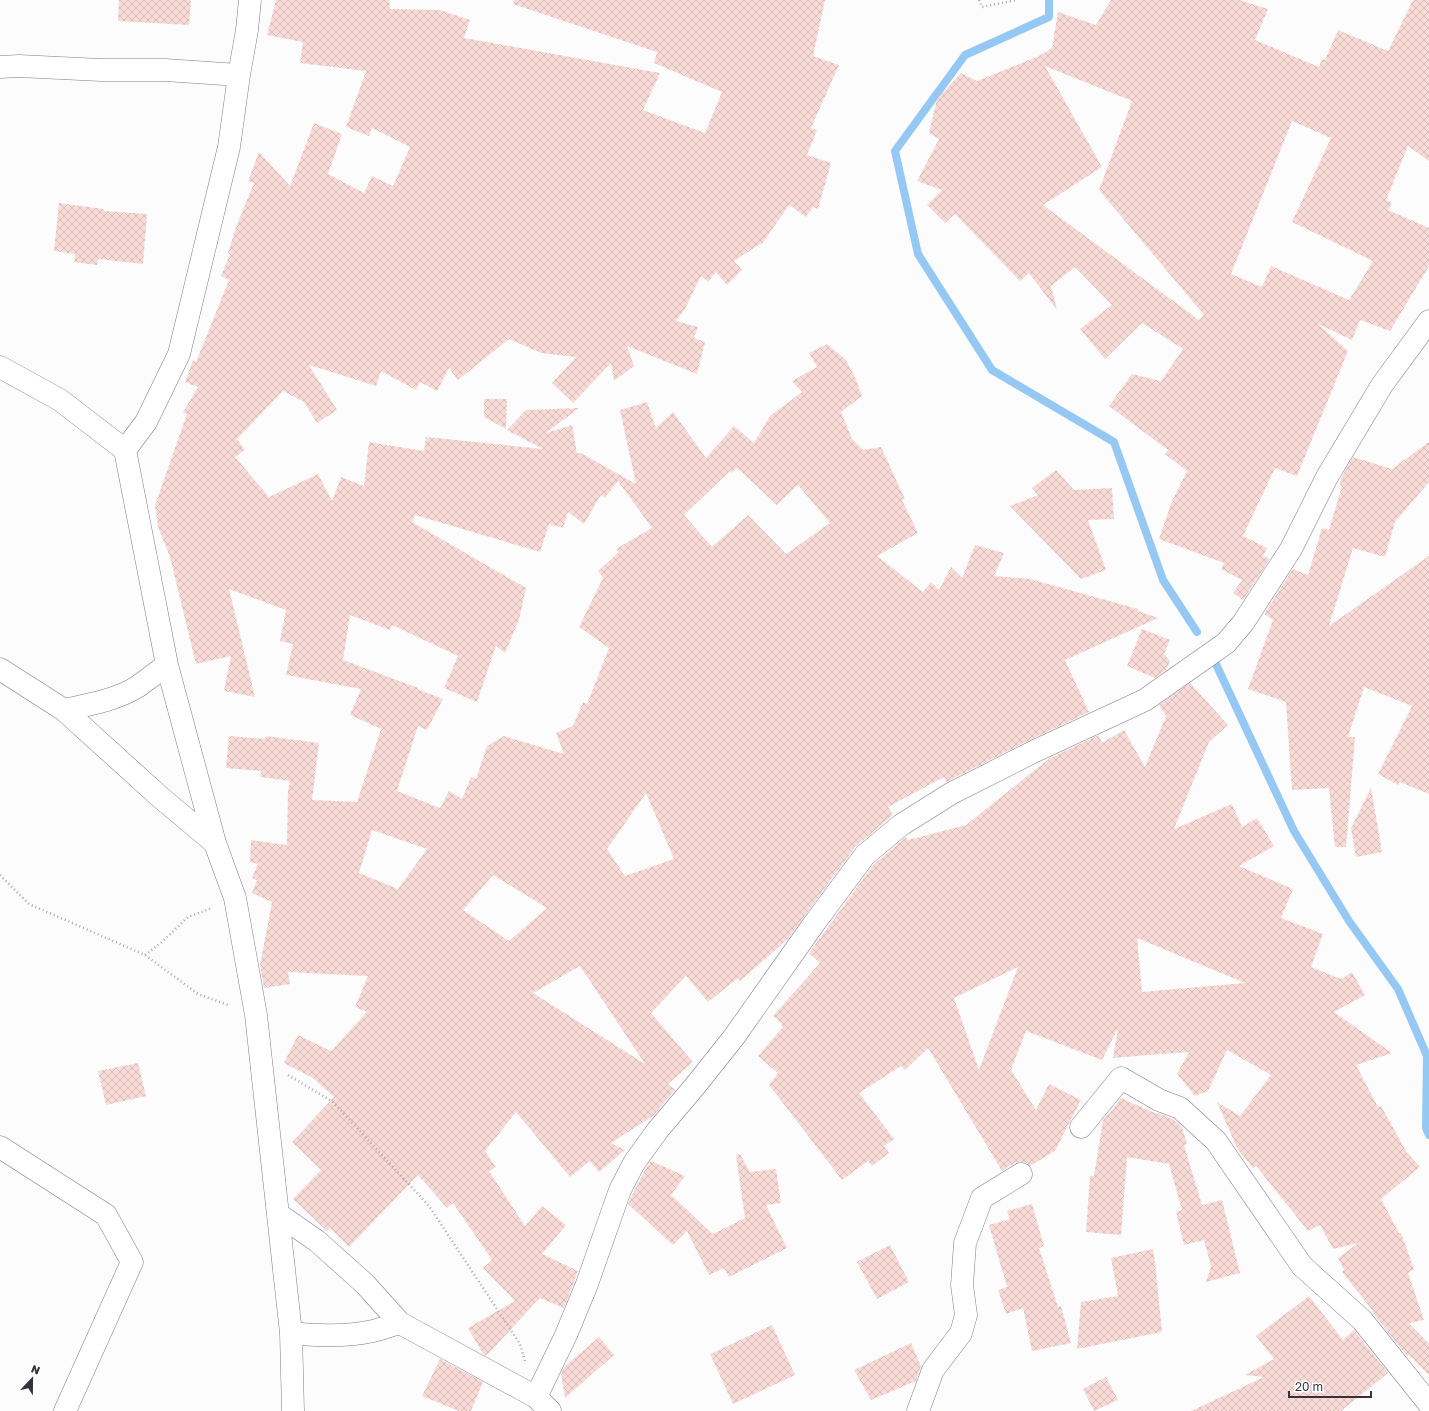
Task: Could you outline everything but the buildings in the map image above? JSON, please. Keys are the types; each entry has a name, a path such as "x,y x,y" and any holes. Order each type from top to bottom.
{"street":[{"path":"125,450 146,422 179,354 229,147 247,30 250,0"},
{"path":"0,67 19,66 101,70 165,70 239,75"},
{"path":"278,1214 317,1241 365,1284 400,1323 543,1404 566,1335 620,1190 634,1163 657,1132 734,1038 813,925 865,855 901,825 952,793 1035,751 1145,700 1226,643 1243,623 1291,549 1327,477 1382,385 1429,321"},
{"path":"0,367 60,400 125,450 167,665 216,843 235,898 256,1015 291,1333 293,1411"},
{"path":"64,710 90,705 119,696 136,687 167,665"},
{"path":"0,669 64,710 160,797 216,843"},
{"path":"1080,1127 1121,1078 1159,1100 1180,1108 1216,1141 1302,1266 1362,1320 1429,1404"},
{"path":"0,1148 106,1215 132,1262 66,1411"},
{"path":"918,1411 933,1370 961,1333 966,1315 962,1285 966,1243 982,1198 1021,1174"},
{"path":"291,1333 315,1335 347,1334 373,1331 400,1323"}],"path":[{"path":"979,0 982,7 1016,0"},
{"path":"0,875 29,904 145,955 198,994 256,1015"},
{"path":"145,955 162,942 188,918 235,898"},
{"path":"261,1058 333,1102 429,1206 520,1344 543,1404"}],"waterway":[{"path":"1049,0 1049,17 965,55 895,151 918,254 992,370 1114,442 1163,580 1197,632"},
{"path":"1215,662 1294,831 1349,921 1398,989 1427,1056 1426,1128 1429,1135"}]}
